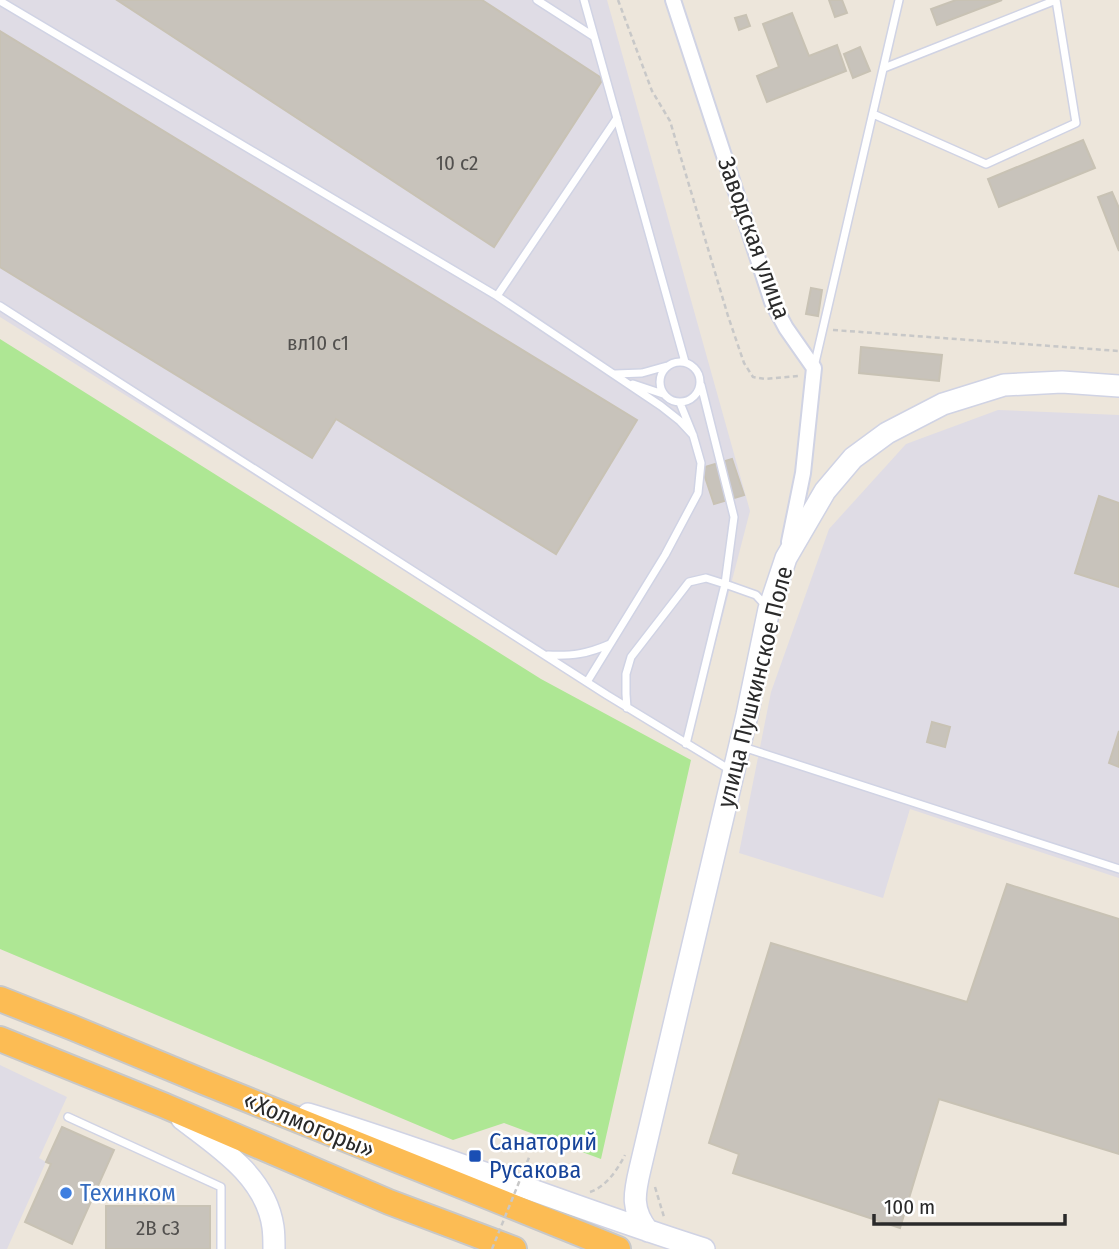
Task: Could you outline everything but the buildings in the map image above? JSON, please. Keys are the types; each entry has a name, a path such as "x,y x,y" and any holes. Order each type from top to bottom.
{"highway":[{"name":"«Холмогоры»","path":"0,999 618,1249"},
{"name":"«Холмогоры»","path":"0,1039 163,1105 389,1202 514,1249"}],"main road":[{"name":"улица Пушкинское Поле","path":"585,1202 603,1209 615,1203 628,1190 633,1161 734,772 769,609 786,558 825,491 853,458 887,433 943,404 1004,385 1062,382 1119,386"},
{"path":"206,1083 585,1202 648,1231 704,1249"},
{"path":"163,1105 233,1158 261,1193 273,1224 274,1249"},
{"name":"улица Пушкинское Поле","path":"633,1161 635,1209 640,1222 648,1231"}],"street":[{"name":"Заводская улица","path":"673,0 772,302 814,371"},
{"path":"786,558 803,473 814,371"},
{"path":"803,473 825,491"}],"lane":[{"path":"537,0 594,37"},
{"path":"584,0 685,362"},
{"path":"814,371 899,0"},
{"path":"873,114 986,164 1076,123 1056,0 884,68"},
{"path":"0,1 497,296 614,374 680,421 693,435"},
{"path":"497,296 617,118"},
{"path":"0,306 587,682 734,772"},
{"path":"614,374 642,373 676,362 685,362 694,367 700,375 734,517 725,584 687,744"},
{"path":"663,394 661,374 667,366"},
{"path":"614,374 680,403 690,401 701,385"},
{"path":"587,682 665,555 698,493 701,463 680,403"},
{"path":"628,708 626,674 631,657 689,582 706,578 725,584 757,596 769,609"},
{"path":"544,654 577,655 593,652 611,643"},
{"path":"740,746 1119,869"},
{"path":"68,1117 220,1187 221,1249"}],"path":[{"path":"618,0 652,90 670,121 744,363 753,377 765,379 814,371"},
{"path":"823,329 1119,351"},
{"path":"492,1249 530,1155"},
{"path":"585,1202 616,1171 633,1161"},
{"path":"540,1182 549,1162"}],"shaded area":[{"path":"0,0 607,0 750,511 689,746 0,317"},
{"path":"998,410 1119,415 1119,878 910,809 883,898 739,853 771,692 829,529 906,444"},
{"path":"0,1065 67,1097 39,1158 46,1162 7,1249 0,1249"}],"green space":[{"path":"0,339 541,679 691,760 601,1159 504,1123 453,1140 0,949"}],"place":[{"name":"Санаторий Русакова","path":"475,1156"},
{"name":"Техинком","path":"66,1193"}]}
